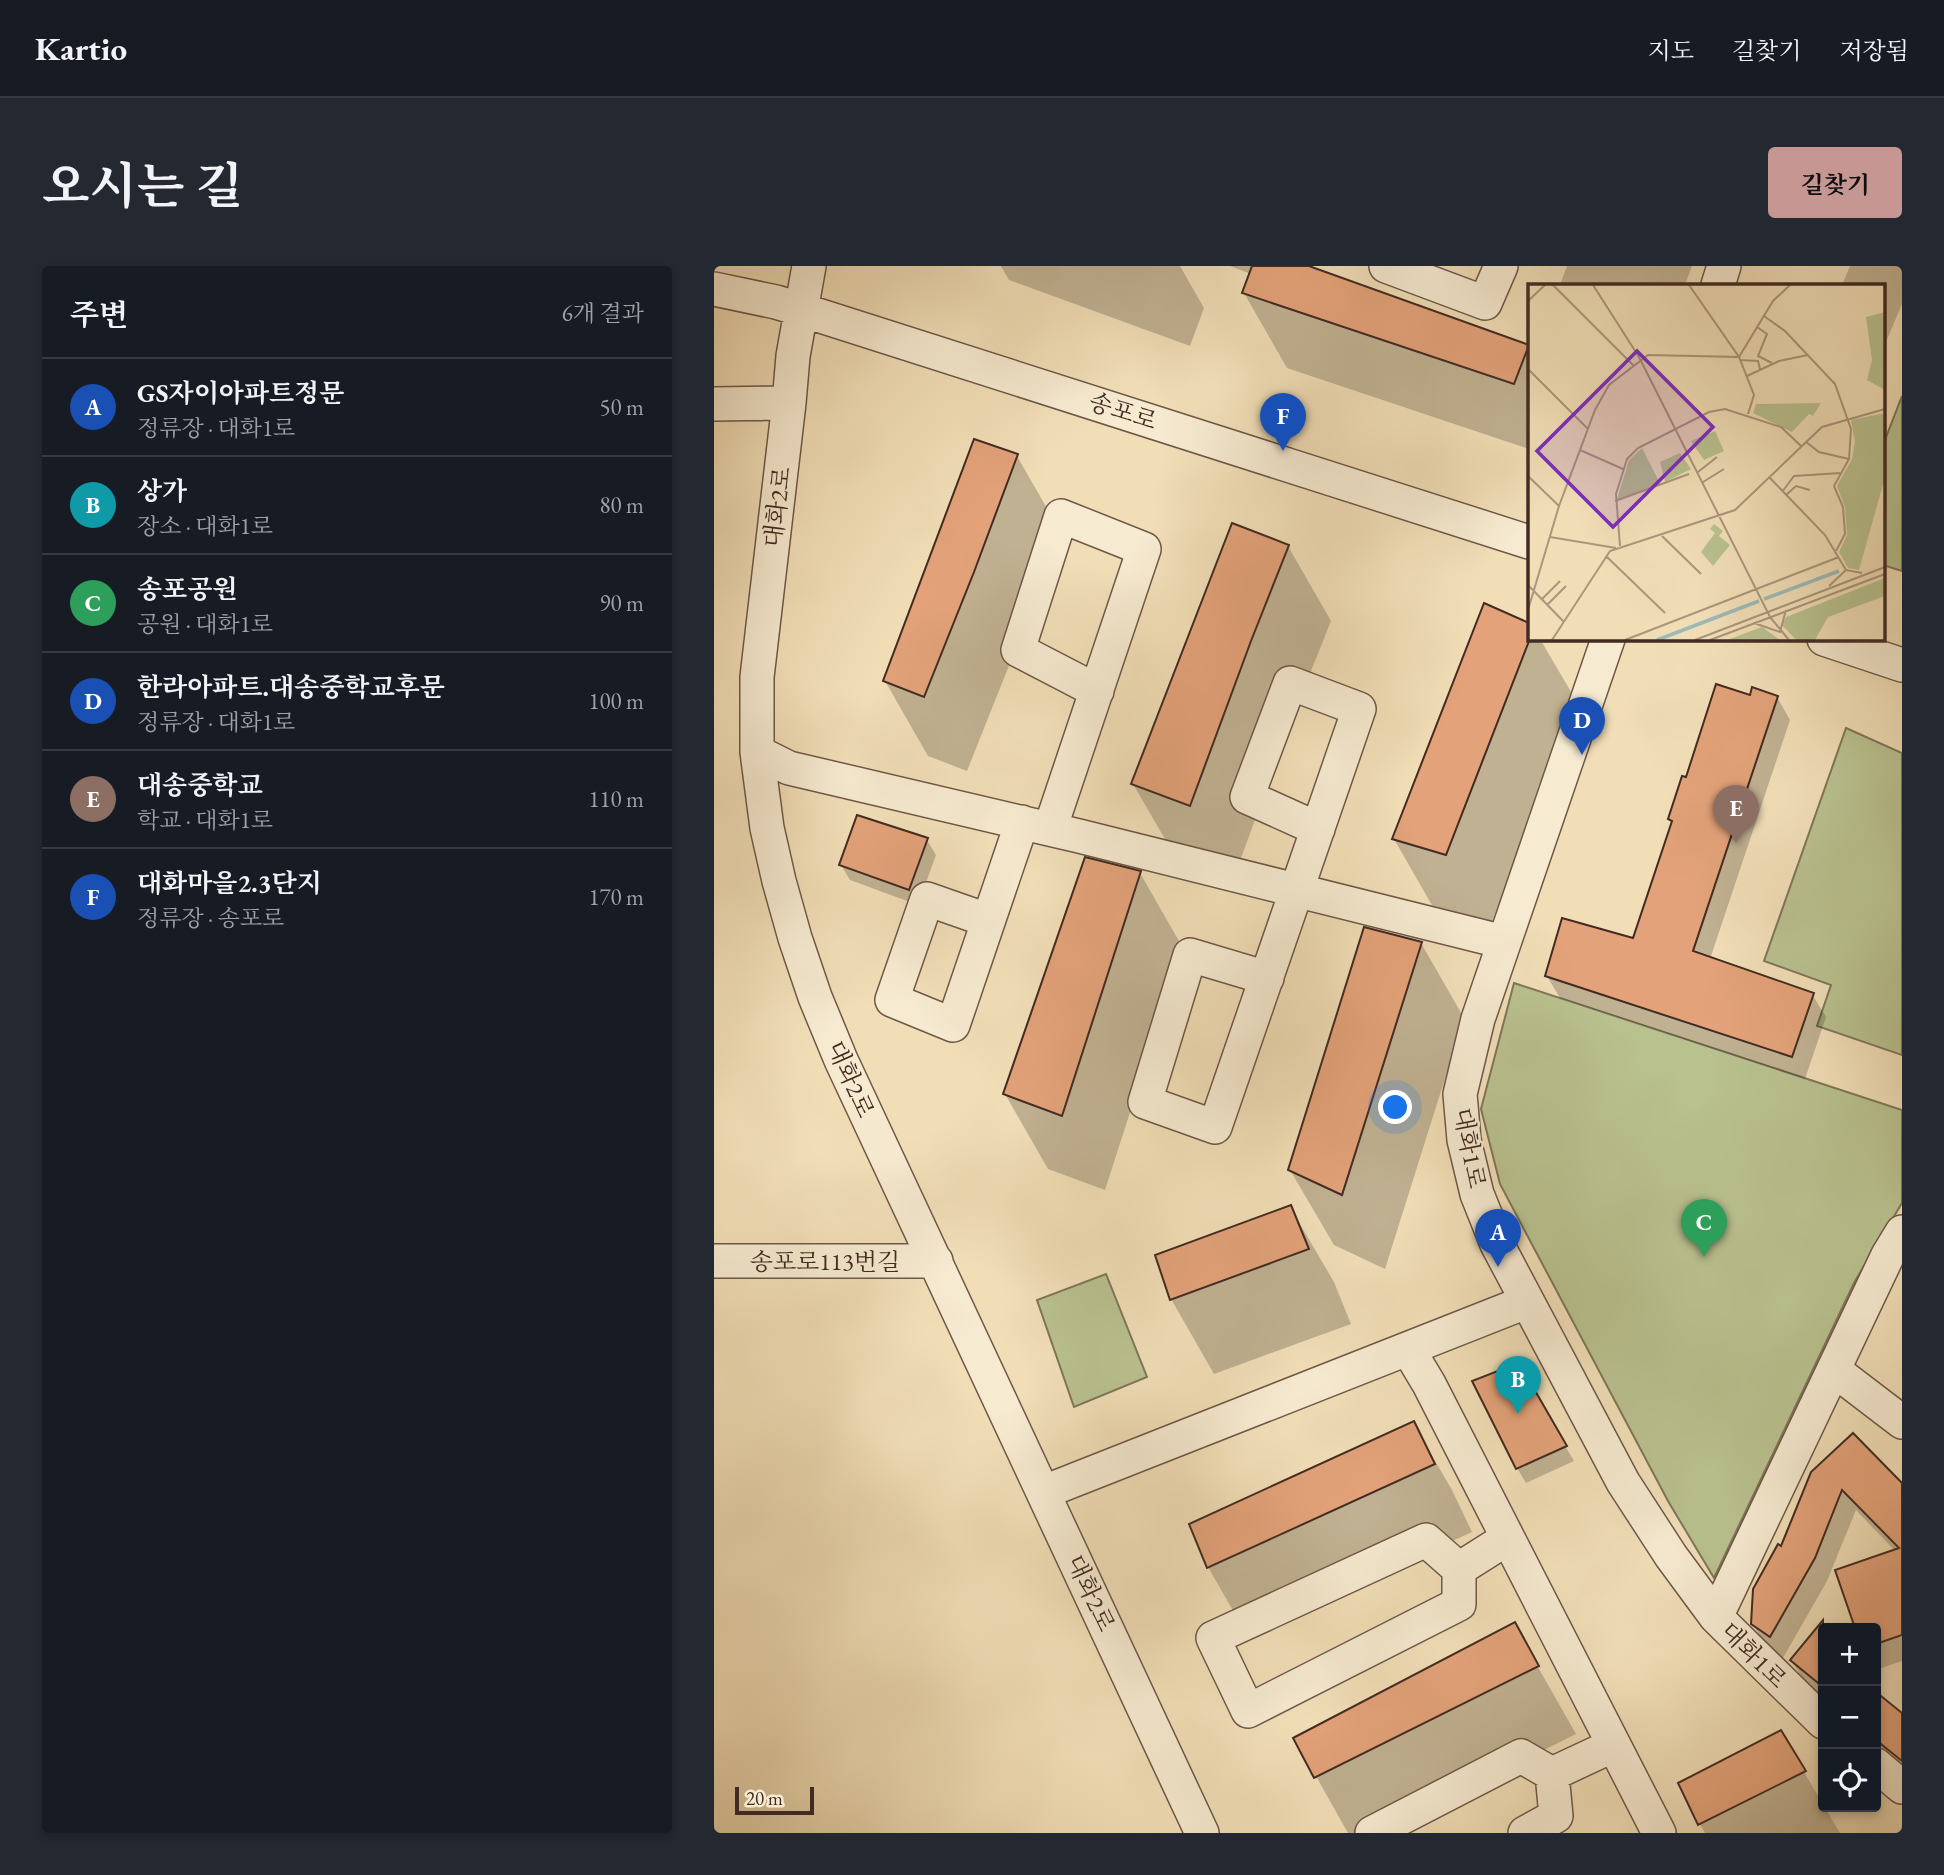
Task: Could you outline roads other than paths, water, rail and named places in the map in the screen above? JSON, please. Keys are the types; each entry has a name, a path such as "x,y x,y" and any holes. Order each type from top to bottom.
{"street":[{"name":"대화2로","path":"809,266 793,356 757,677 757,752 766,828 779,881 815,997 841,1060 1202,1833"},
{"path":"1386,266 1446,277 1485,303 1501,266"},
{"path":"1718,284 1724,266"},
{"name":"송포로","path":"714,289 802,310 1528,542"},
{"path":"714,404 789,403"},
{"path":"987,920 1036,826 1097,691 1144,549 1061,516 1018,650 1097,691"},
{"name":"대화1로","path":"1608,640 1478,1019 1460,1094 1464,1140 1477,1194 1497,1244 1623,1482 1671,1556 1716,1617 1818,1717"},
{"path":"1827,640 1902,665"},
{"path":"757,752 789,768 1504,942"},
{"path":"1267,978 1190,956 1145,1102 1215,1127 1267,978 1318,829"},
{"name":"대화1로","path":"1716,1617 1888,1255 1902,1232"},
{"name":"송포로113번길","path":"714,1261 936,1261"},
{"path":"1044,1492 1526,1302"},
{"path":"1408,1349 1429,1384 1659,1833"},
{"path":"1834,1370 1902,1422"},
{"path":"1459,1569 1508,1538"},
{"path":"1426,1540 1459,1569 1459,1604 1248,1711 1213,1638 1426,1540"},
{"path":"1552,1774 1614,1745"},
{"path":"1372,1833 1521,1756 1552,1774"},
{"path":"1881,1769 1902,1787"},
{"path":"1525,1833 1556,1816 1552,1774"}],"place":[{"name":"대화마을2.3단지","path":"1283,451"},
{"name":"한라아파트.대송중학교후문","path":"1582,755"},
{"name":"대송중학교","path":"1736,843"},
{"name":"송포공원","path":"1704,1257"},
{"name":"GS자이아파트정문","path":"1498,1267"},
{"name":"상가","path":"1518,1414"}]}
